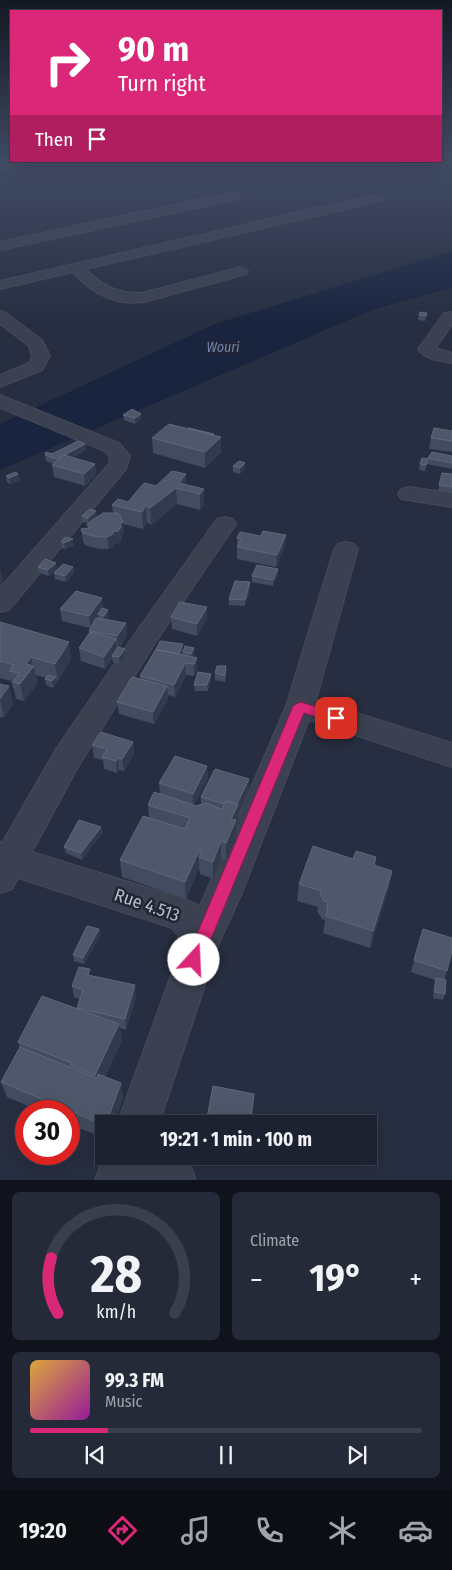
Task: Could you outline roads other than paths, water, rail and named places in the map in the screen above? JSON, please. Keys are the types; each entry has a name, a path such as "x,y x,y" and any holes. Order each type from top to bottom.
{"street":[{"path":"0,246 149,214"},
{"path":"0,285 307,214"},
{"path":"76,267 87,281 100,291 127,300 143,298 241,271"},
{"path":"0,316 36,344 41,356 36,366 0,382"},
{"path":"450,316 426,349 434,354 452,358"},
{"path":"0,604 120,465 120,456 112,447 1,401"},
{"path":"409,494 452,500"},
{"path":"4,865 67,758 148,634 225,524"},
{"path":"141,1115 201,942 300,706 346,549"},
{"path":"300,706 452,755"},
{"name":"Rue 4.513","path":"4,865 184,915 195,926 201,942"},
{"path":"117,1180 123,1165"},
{"path":"144,1165 174,1180"}],"water":[{"name":"Wouri","path":"452,251 452,288 374,309 0,470 0,424 215,324"}]}
